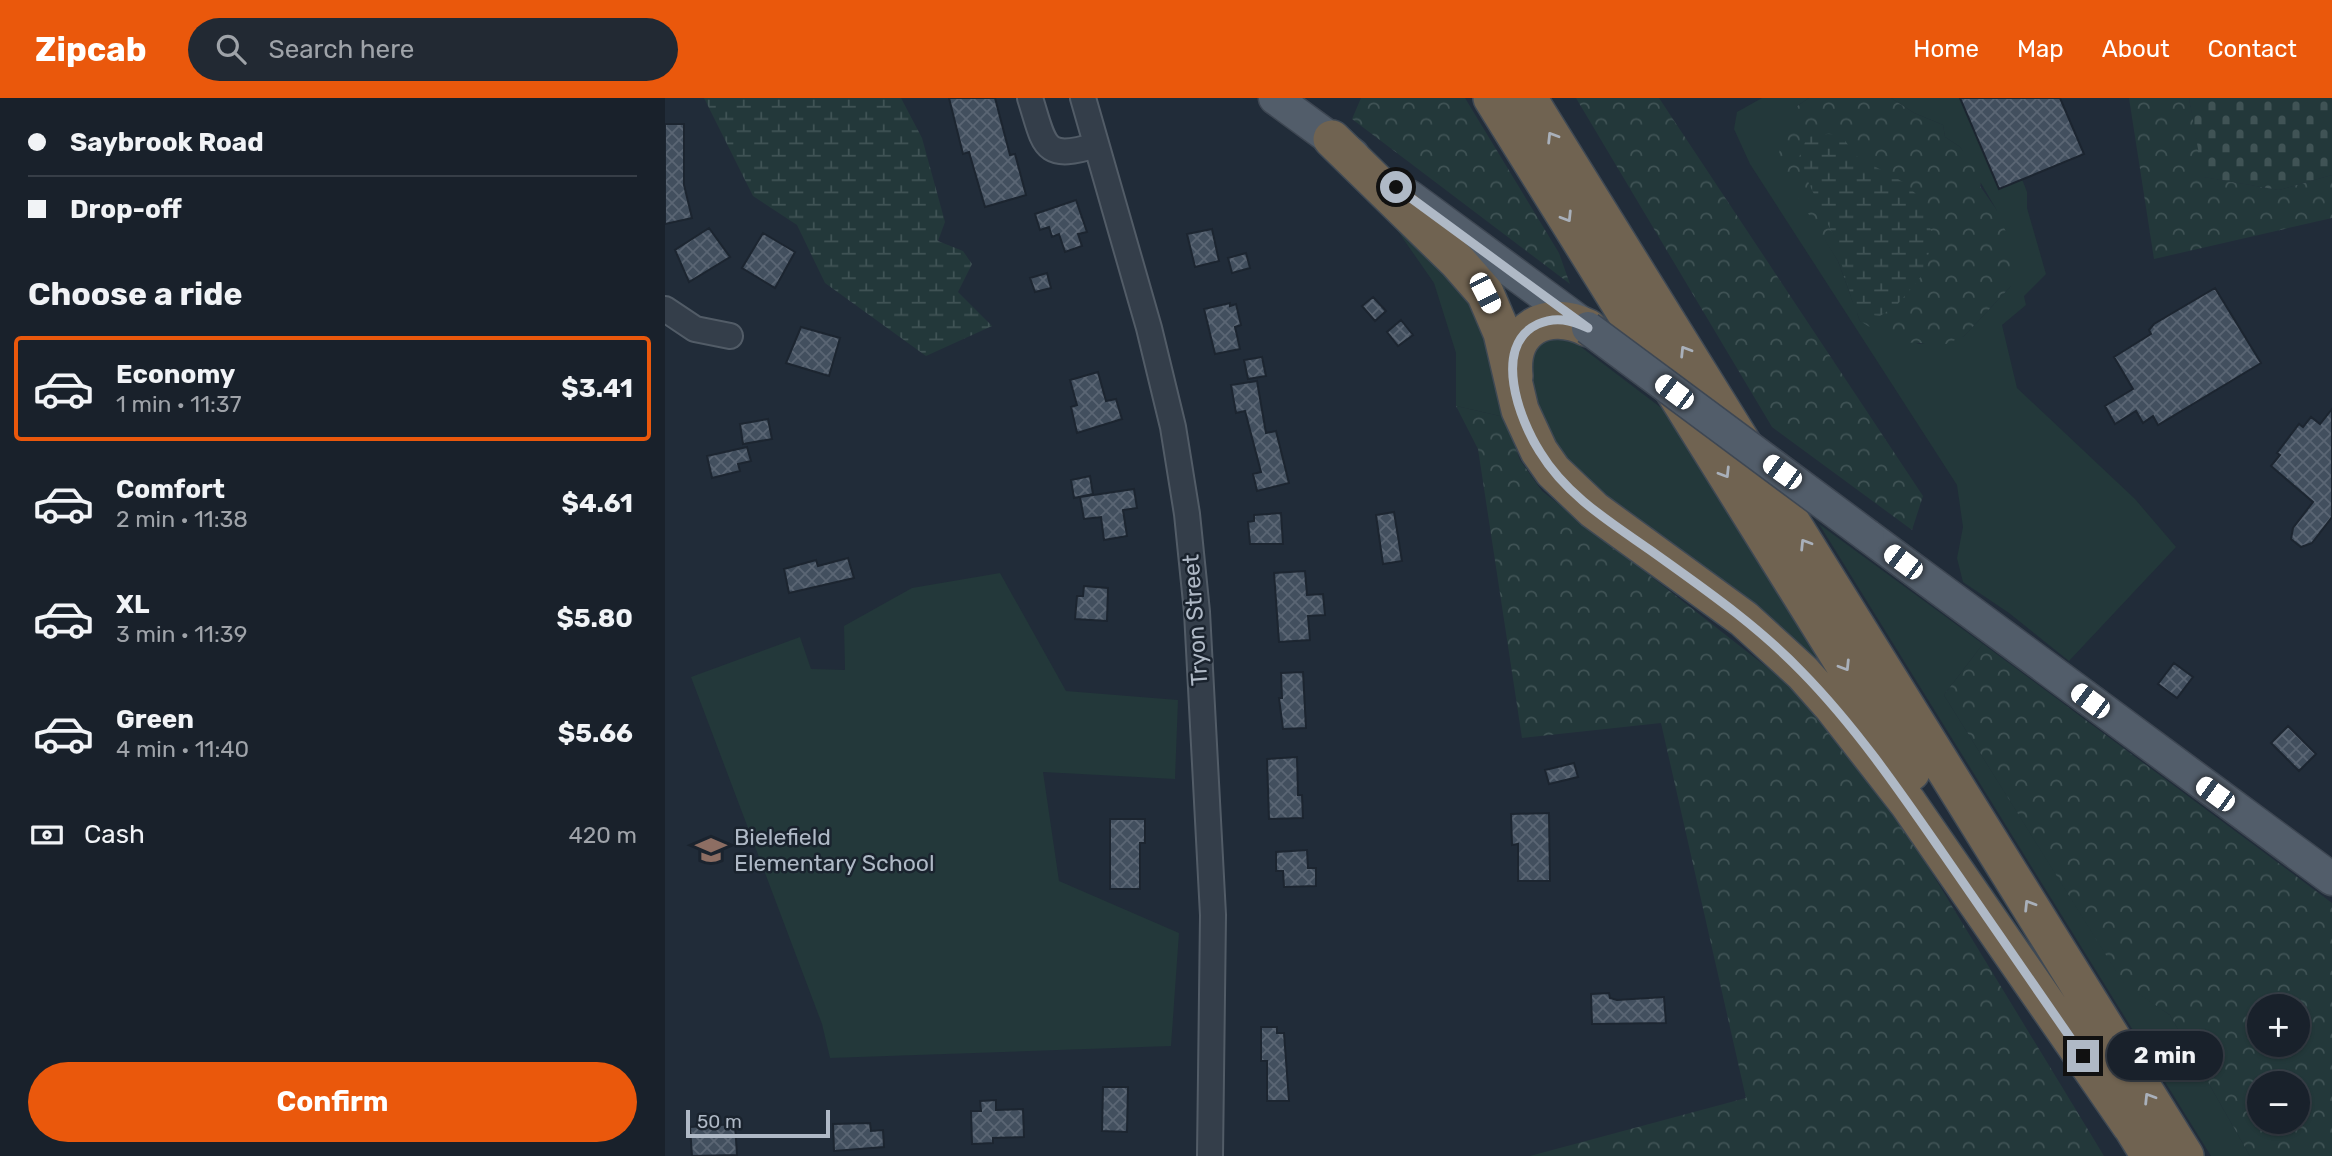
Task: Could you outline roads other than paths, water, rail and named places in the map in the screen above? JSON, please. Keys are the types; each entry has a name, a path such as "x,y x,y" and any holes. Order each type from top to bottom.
{"highway":[{"path":"1492,98 2150,1156"},
{"path":"1528,98 2185,1156"},
{"path":"1332,139 1458,262 1485,293 1502,333 1520,410 1539,451 1573,492 1744,619 1803,673 1833,706 1908,803 2131,1126"},
{"path":"1515,387 1514,356 1524,334 1550,320 1564,319 1588,328"}],"main road":[{"path":"1275,98 2332,880"}],"street":[{"path":"1030,98 1043,139 1052,150 1061,154 1096,145"},
{"name":"Tryon Street","path":"1083,98 1149,328 1173,427 1187,514 1197,612 1213,915 1210,1156"},
{"path":"665,309 695,329 730,335"}],"place":[{"name":"Bielefield Elementary School","path":"711,850"}]}
